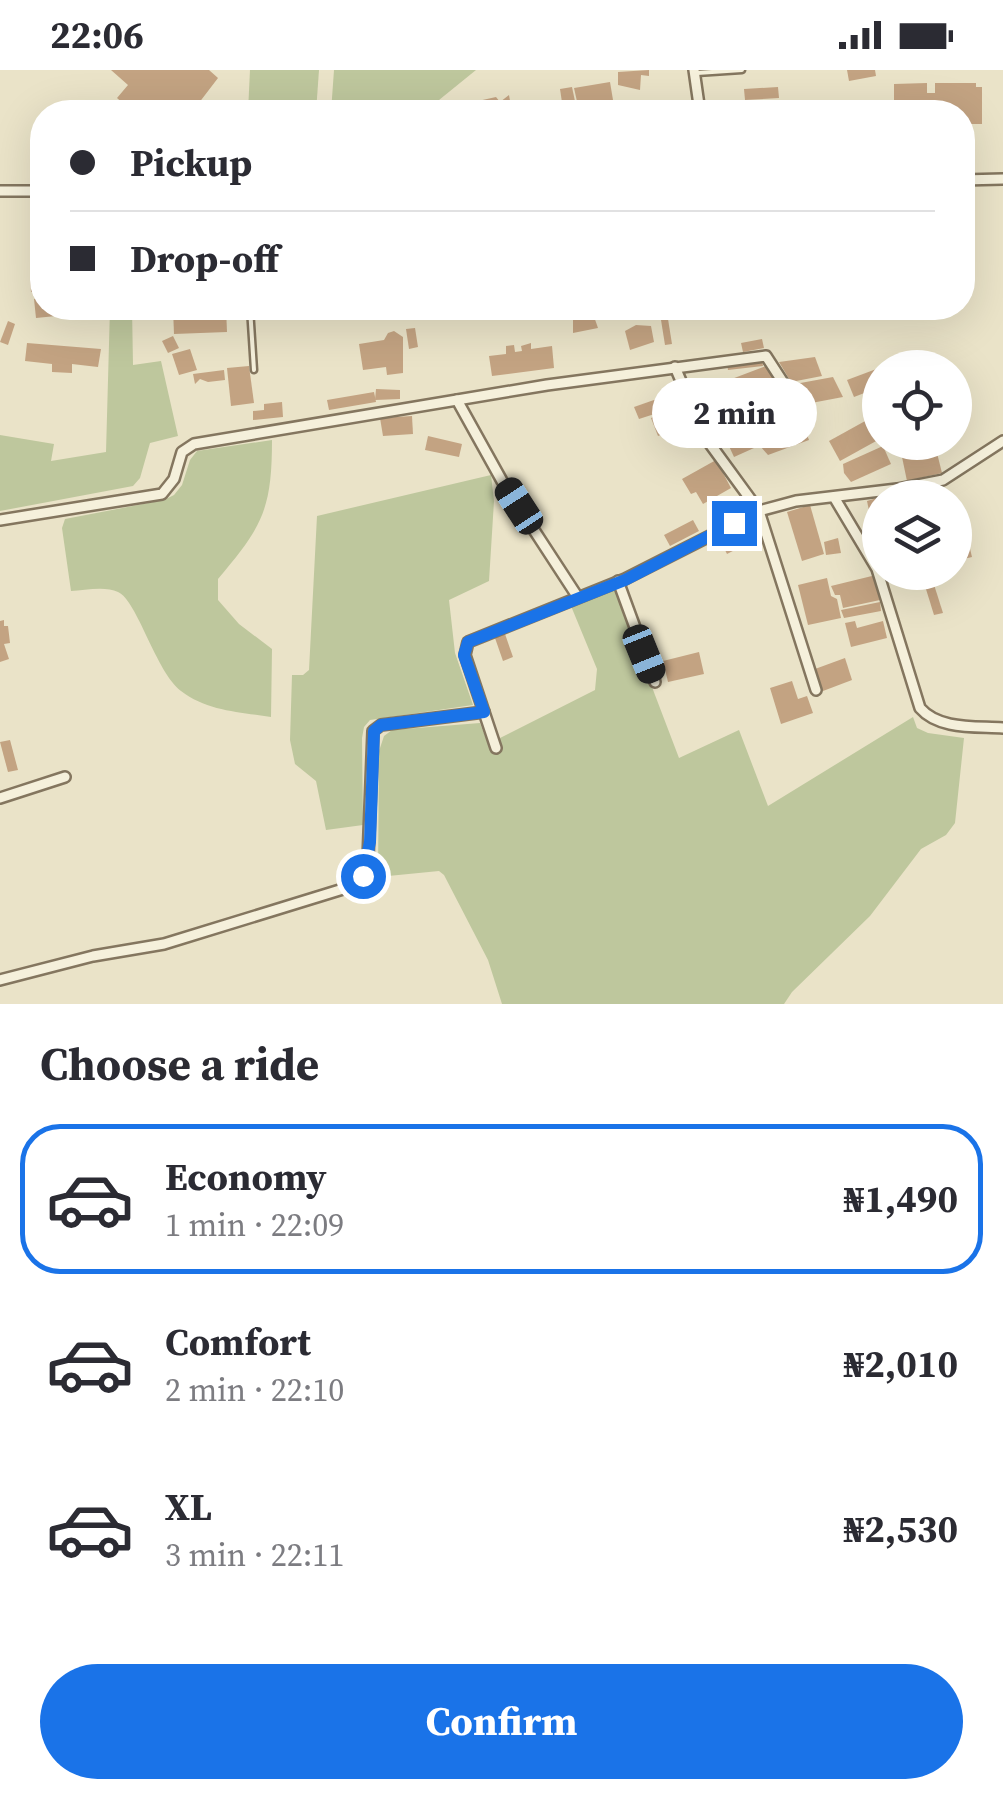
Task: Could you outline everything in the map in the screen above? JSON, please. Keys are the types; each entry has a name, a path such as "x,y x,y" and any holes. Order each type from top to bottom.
{"street":[{"path":"694,72 698,100"},
{"path":"975,180 1003,180"},
{"path":"0,191 30,191"},
{"path":"0,520 162,494 174,479 182,452 194,444 675,367 766,356 799,407"},
{"path":"675,367 705,437 759,512 816,690"},
{"path":"457,400 502,481 577,596"},
{"path":"496,748 464,655 468,642 618,581 759,512 796,501 943,480 1003,440"},
{"path":"834,498 877,570 920,708 928,717 943,723 1003,728"},
{"path":"618,581 655,682"},
{"path":"0,980 93,956 164,944 356,885 368,858 374,731 381,725 484,712"},
{"path":"0,798 65,777"}],"lane":[{"path":"694,72 742,70"},
{"path":"251,320 254,370"}],"green space":[{"path":"250,70 319,70 317,100 249,100"},
{"path":"334,70 476,70 439,100 332,100"},
{"path":"110,320 132,320 133,365 161,361 178,436 150,443 140,478 133,486 0,511 0,435 54,444 51,461 106,452"},
{"path":"272,440 270,484 262,516 218,579 218,600 239,624 272,649 271,717 212,707 181,691 163,669 125,598 108,589 71,591 62,528 65,519 174,495 197,451"},
{"path":"491,475 494,501 489,581 449,600 455,653 473,705 370,720 362,738 363,825 326,830 316,781 295,764 290,740 292,675 303,675 309,670 317,516"},
{"path":"615,590 679,758 739,730 768,806 913,717 917,728 928,733 964,738 955,823 946,835 921,849 870,916 784,1004 502,1004 488,960 444,875 439,871 378,877 379,751 384,736 392,730 480,723 488,744 595,690 597,669 571,606"}],"building":[{"path":"111,70 209,70 218,78 201,100 119,100 128,85"},
{"path":"649,70 649,76 641,75 640,90 618,85 618,72"},
{"path":"847,70 875,70 876,76 849,81"},
{"path":"610,82 613,100 577,100 574,88"},
{"path":"927,83 927,93 935,93 935,83 976,83 976,87 982,87 982,124 975,124 975,100 894,100 894,84"},
{"path":"572,87 575,100 562,100 560,89"},
{"path":"778,87 779,98 745,100 744,89"},
{"path":"173,320 226,320 227,332 174,334"},
{"path":"573,320 595,320 598,328 573,333"},
{"path":"661,320 668,320 672,344 665,345"},
{"path":"8,321 15,324 8,345 0,342"},
{"path":"636,325 651,326 654,342 630,350 625,331"},
{"path":"415,328 418,347 409,349 406,329"},
{"path":"394,331 403,337 403,373 387,375 386,367 363,370 359,344 384,340"},
{"path":"173,336 179,348 168,353 162,341"},
{"path":"762,339 764,348 743,352 741,343"},
{"path":"27,343 101,349 98,367 72,364 72,373 52,372 52,364 25,361"},
{"path":"531,343 531,349 552,346 554,368 492,376 489,356 506,354 506,346 514,345 515,352 522,351 521,346"},
{"path":"190,349 197,370 179,375 172,354"},
{"path":"815,357 822,376 791,382 779,362"},
{"path":"762,360 763,366 728,370 727,364"},
{"path":"771,364 777,379 735,394 734,390 729,392 729,380"},
{"path":"249,366 254,403 231,406 227,368"},
{"path":"224,370 225,380 200,379 195,384 193,374"},
{"path":"862,374 862,394 854,397 847,380"},
{"path":"833,377 843,397 806,404 795,384"},
{"path":"780,383 784,391 740,408 736,398"},
{"path":"376,389 400,390 400,399 375,400"},
{"path":"374,392 376,402 329,410 327,400"},
{"path":"788,393 794,409 751,427 746,425 746,410"},
{"path":"671,394 676,407 639,419 634,407"},
{"path":"731,400 754,448 734,457 712,409"},
{"path":"282,402 283,417 253,420 253,411 264,410 264,404"},
{"path":"682,406 689,424 658,436 651,418"},
{"path":"795,414 799,422 760,436 756,429"},
{"path":"412,416 413,434 383,436 380,418"},
{"path":"862,423 862,449 840,461 829,441"},
{"path":"803,425 809,440 768,455 761,447 762,440"},
{"path":"428,436 462,444 459,457 425,450"},
{"path":"862,455 862,460 889,460 891,464 851,482 843,464"},
{"path":"716,460 731,488 703,504 682,479"},
{"path":"903,460 939,460 942,473 907,480"},
{"path":"810,505 824,554 802,561 787,512"},
{"path":"693,520 699,531 670,546 664,535"},
{"path":"752,523 760,537 727,554 720,540"},
{"path":"838,538 841,553 826,555 824,542"},
{"path":"827,578 841,618 808,625 798,585"},
{"path":"862,578 862,590 878,590 880,600 843,608 840,595 835,595 831,586"},
{"path":"926,590 936,590 943,613 934,615"},
{"path":"880,602 881,611 844,618 841,610"},
{"path":"4,620 4,626 8,626 10,643 4,644 9,659 0,662 0,621"},
{"path":"855,621 857,628 883,621 887,638 851,647 845,623"},
{"path":"505,634 513,657 503,661 495,638"},
{"path":"699,652 704,674 668,682 663,661"},
{"path":"845,658 852,680 823,691 815,669"},
{"path":"792,681 798,699 807,696 813,713 781,724 770,688"},
{"path":"10,740 18,770 8,772 0,742"}],"route":[{"path":"363,876 370,842 374,731 381,725 484,712 464,655 468,642 625,580 734,523"}]}
